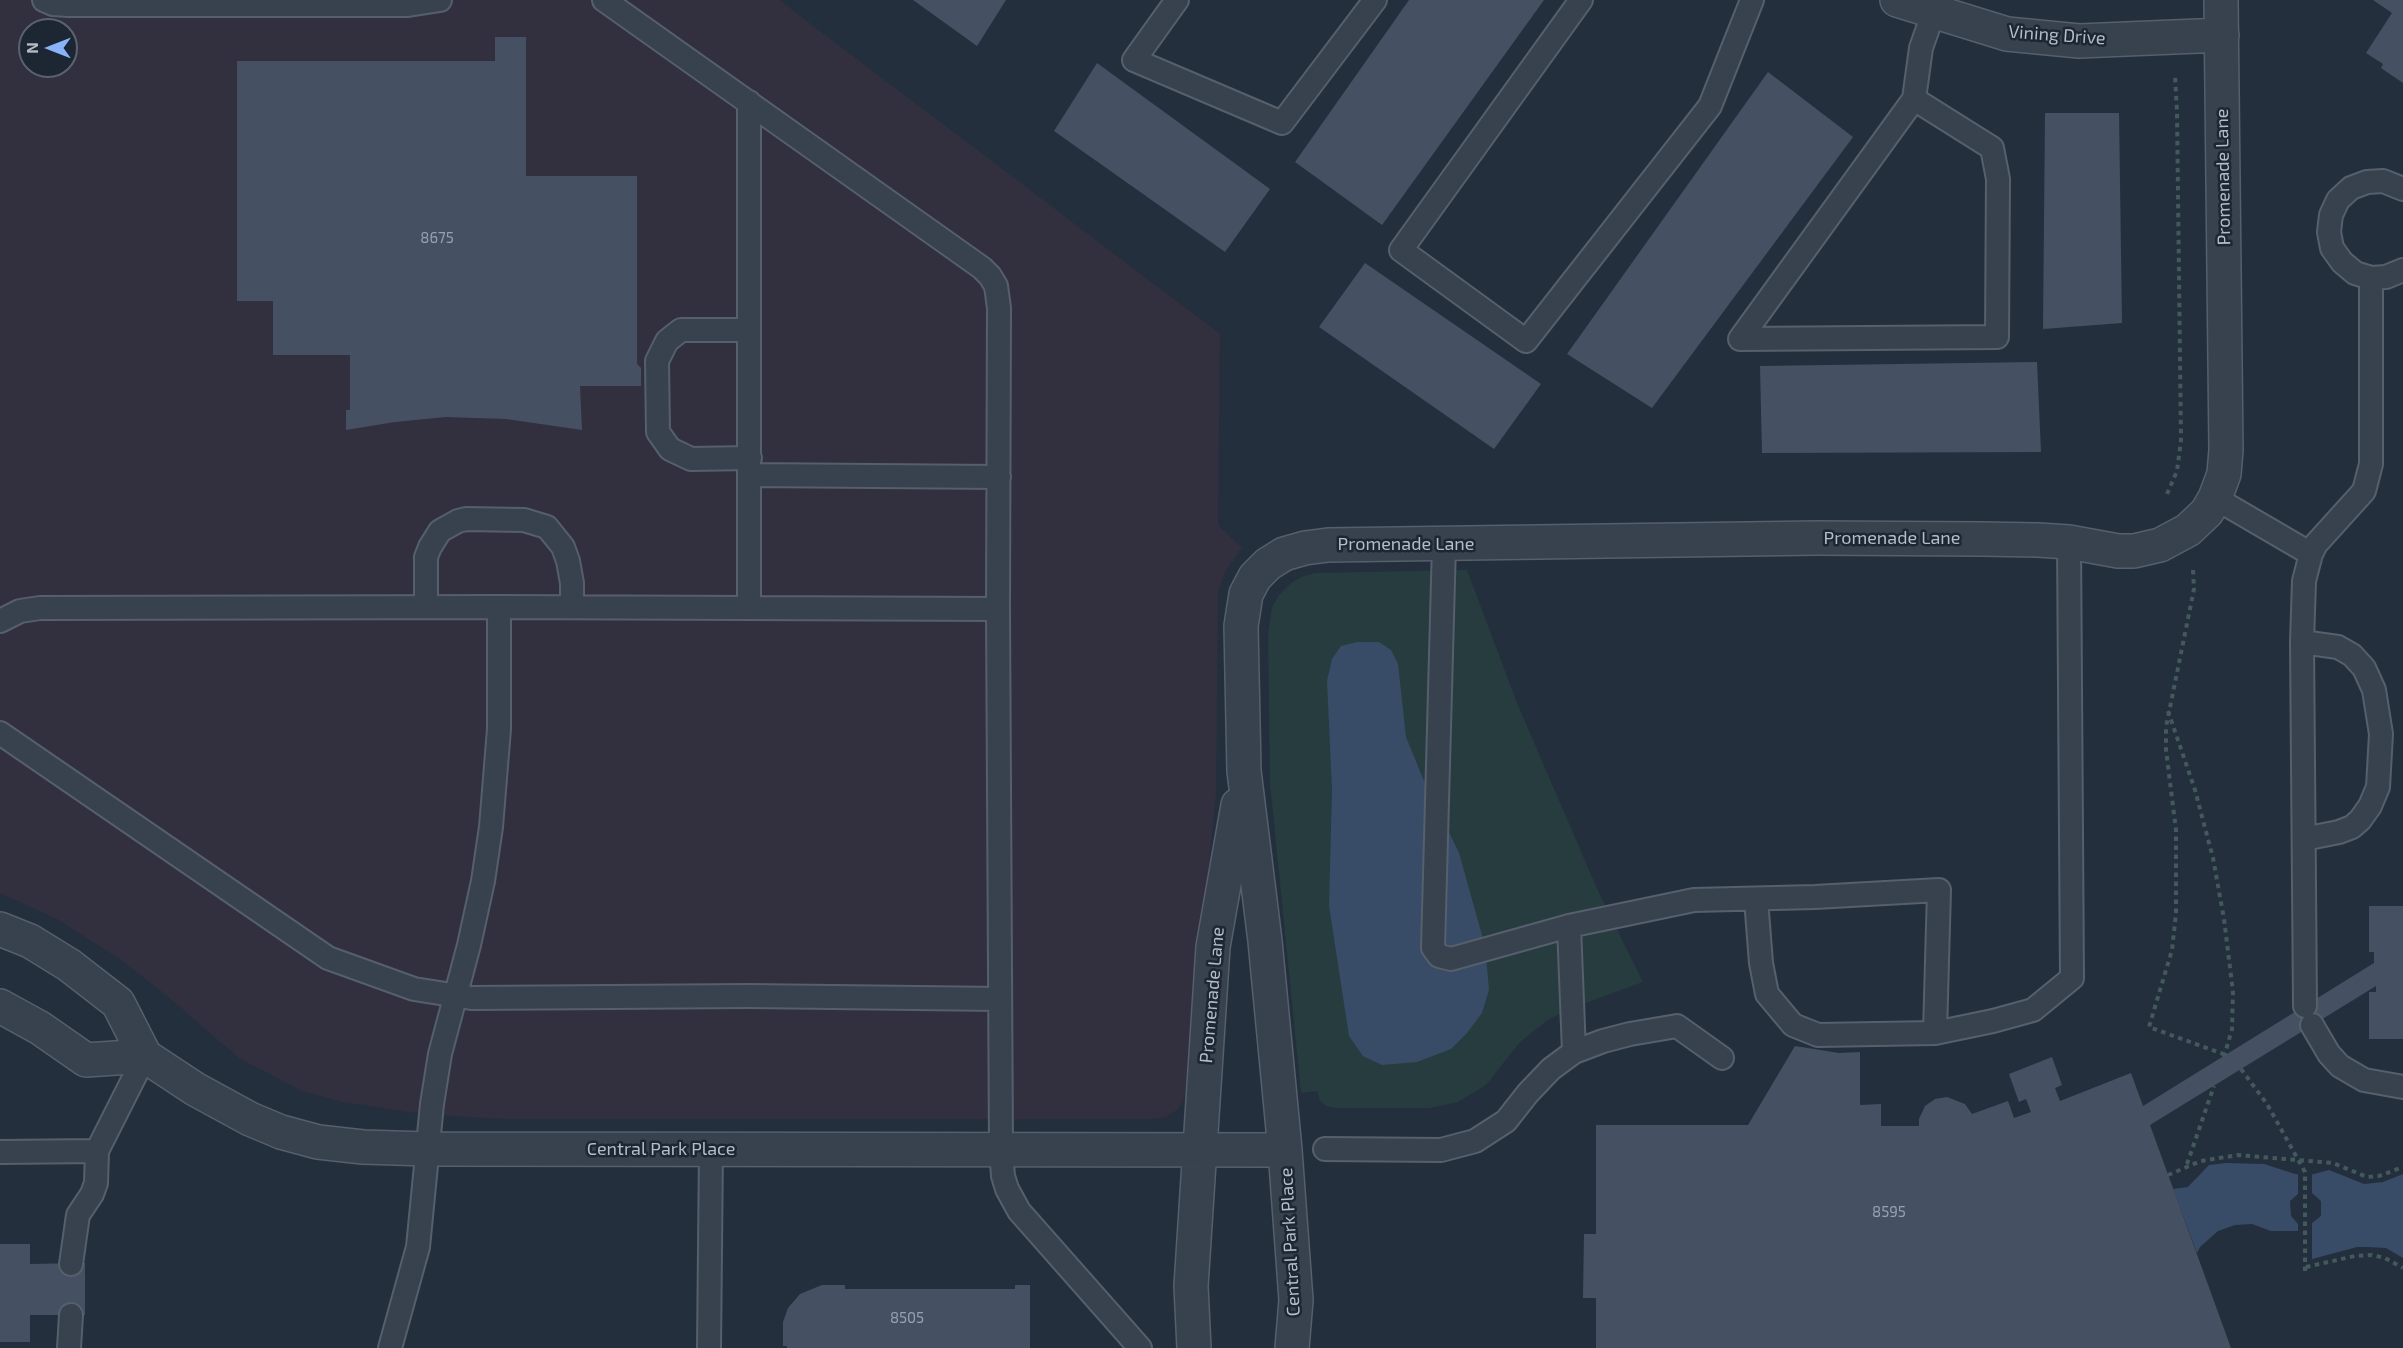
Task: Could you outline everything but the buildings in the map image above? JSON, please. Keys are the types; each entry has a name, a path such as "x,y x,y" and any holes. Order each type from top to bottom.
{"street":[{"name":"Vining Drive","path":"1897,0 2007,34 2079,40 2222,35"},
{"name":"Promenade Lane","path":"1285,1150 1265,941 1244,771 1241,626 1246,594 1255,577 1268,564 1284,554 1328,545 1817,538 2038,540 2069,542 2118,551 2134,551 2160,545 2176,537 2198,522 2215,498 2224,474 2226,450 2221,0"},
{"name":"Promenade Lane","path":"1200,1149 1213,947 1244,771"},
{"name":"Central Park Place","path":"0,929 30,941 69,965 118,1004 145,1056 195,1089 250,1119 281,1132 318,1142 363,1147 428,1149 1285,1150 1296,1300 1292,1348"},
{"path":"0,1006 40,1028 86,1059 145,1056"},
{"path":"1194,1348 1191,1286 1200,1149"}],"lane":[{"path":"44,0 68,6 294,6 408,5 440,0"},
{"path":"604,0 990,276 999,296 1001,1149 1007,1189 1019,1211 1140,1348"},
{"path":"1177,0 1134,60 1282,123 1375,0"},
{"path":"1581,0 1401,250 1526,341 1710,106 1752,0"},
{"path":"1914,99 1992,148 1998,179 1997,337 1740,339 1914,99 1921,48 1934,11"},
{"path":"749,102 749,607"},
{"path":"2403,189 2384,181 2367,182 2351,188 2338,200 2331,215 2328,232 2332,248 2342,262 2355,273 2372,278 2386,277 2403,270"},
{"path":"2372,278 2372,464 2364,491 2322,536 2311,554 2304,581 2302,642 2304,839 2309,1016 2328,1054 2340,1066 2364,1080 2403,1086"},
{"path":"749,330 681,330 667,341 657,361 658,432 670,449 691,459 750,466 999,477"},
{"path":"2215,498 2311,554"},
{"path":"426,607 426,557 435,537 458,521 478,519 524,520 547,527 563,547 568,561 572,583 572,607"},
{"path":"1756,899 1761,963 1767,994 1793,1025 1818,1035 1935,1033 1993,1022 2033,1010 2072,978 2069,542"},
{"path":"1444,544 1433,948 1439,956 1450,959 1569,926 1694,900 1939,890 1935,1033"},
{"path":"390,1348 418,1247 440,1053 481,892 491,827 499,729 499,607"},
{"path":"0,621 20,611 40,608 998,609"},
{"path":"2302,642 2338,647 2352,655 2364,668 2374,690 2381,734 2378,787 2370,806 2360,820 2352,827 2339,832 2304,839"},
{"path":"0,733 328,958 414,989 455,996 1000,999"},
{"path":"1569,926 1574,1052"},
{"path":"1325,1149 1441,1150 1475,1141 1506,1120 1528,1092 1551,1069 1574,1052 1603,1041 1677,1026 1722,1058"},
{"path":"71,1264 78,1215 92,1194 96,1183 97,1151 145,1056"},
{"path":"709,1348 711,1149"},
{"path":"0,1152 97,1151"},
{"path":"69,1348 71,1315"}],"path":[{"path":"2168,710 2195,790 2213,858 2224,919 2233,992 2232,1029 2225,1055 2149,1028 2172,950 2176,914 2176,830 2166,750 2168,710 2194,589 2190,562 2160,511 2177,471 2181,440 2177,112 2172,36"},
{"path":"2241,1069 2267,1104 2300,1161 2305,1174 2305,1274"},
{"path":"2187,1165 2214,1086"},
{"path":"2168,1174 2187,1165 2213,1158 2238,1155 2333,1163 2367,1177 2379,1176 2403,1167"},
{"path":"2306,1267 2355,1256 2372,1255 2385,1258 2403,1268"}],"shaded area":[{"path":"0,0 779,0 1220,334 1218,525 1242,548 1226,570 1218,592 1216,794 1186,1094 1178,1109 1166,1117 1151,1119 504,1119 423,1114 343,1102 302,1091 239,1058 165,994 118,958 59,920 0,893"}],"green space":[{"path":"1467,570 1517,703 1599,893 1643,982 1572,1008 1549,1019 1520,1042 1486,1085 1458,1102 1429,1108 1336,1108 1326,1106 1320,1101 1317,1091 1301,1093 1270,783 1268,634 1272,607 1279,595 1290,584 1301,577 1315,573"}],"water":[{"path":"1357,642 1379,642 1391,650 1398,664 1406,737 1424,781 1459,853 1485,946 1489,990 1482,1013 1451,1049 1417,1062 1382,1065 1363,1056 1349,1036 1329,906 1332,790 1327,681 1332,659 1341,646"},
{"path":"2264,1164 2295,1174 2310,1175 2329,1170 2364,1184 2383,1182 2403,1174 2403,1258 2386,1248 2357,1247 2312,1259 2312,1231 2271,1231 2252,1224 2235,1225 2218,1231 2200,1247 2197,1253 2173,1189 2188,1187 2209,1165"}],"pier":[{"path":"2298,1174 2312,1174 2312,1193 2321,1201 2321,1216 2312,1223 2312,1242 2309,1242 2309,1234 2298,1234 2298,1224 2291,1216 2290,1201 2298,1194"}]}
